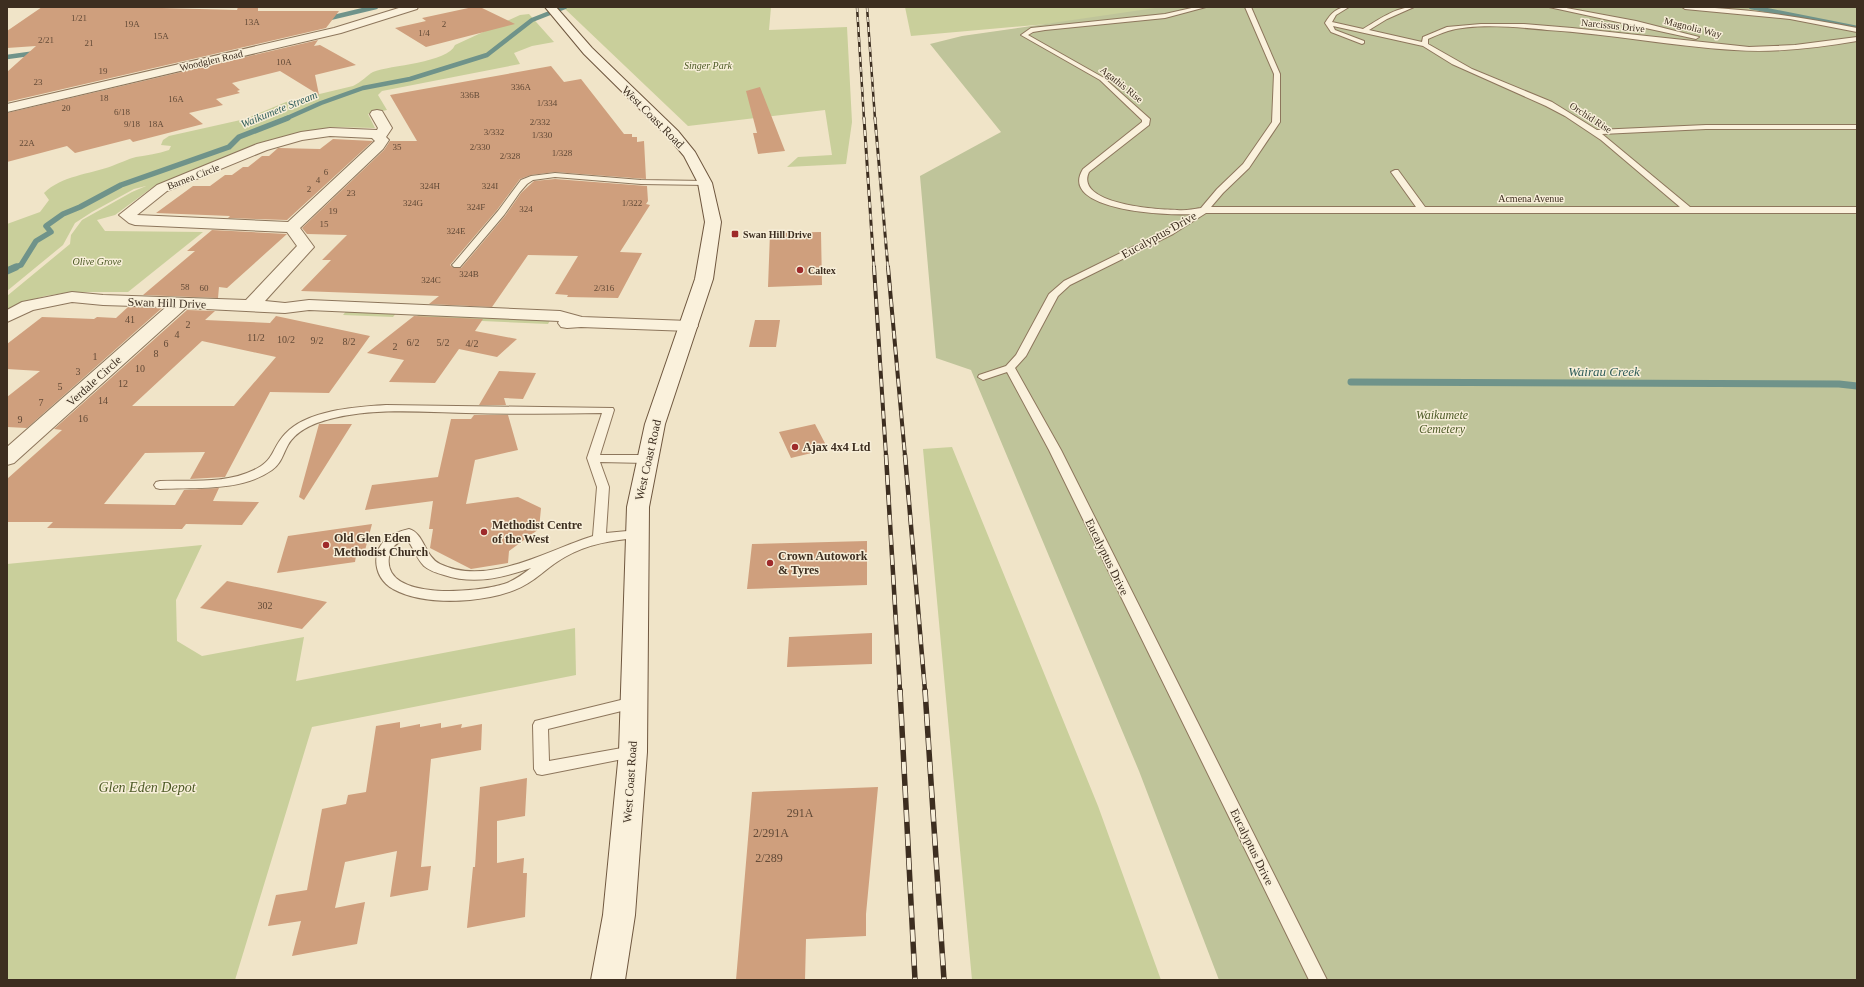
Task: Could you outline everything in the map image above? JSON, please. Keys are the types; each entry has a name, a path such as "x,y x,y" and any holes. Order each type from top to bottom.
{"street":[{"name":"Woodglen Road","path":"7,108 337,31 414,7"},
{"name":"West Coast Road","path":"552,10 606,70 673,134 690,155 705,183 713,222 704,279 655,424 646,459 638,507 633,752 619,915 608,980"},
{"path":"251,305 306,247 292,227 378,146 382,140 380,136 385,128 377,114"},
{"name":"Barnea Circle","path":"292,227 135,220 127,215 162,188 276,142 301,136 330,132 365,132 380,136"},
{"name":"Swan Hill Drive","path":"7,317 28,306 49,300 72,297 103,300 251,305 285,308 301,315 407,314 553,325 581,322 689,326"},
{"name":"Verdale Circle","path":"7,458 181,303"}],"lane":[{"name":"Agathis Rise","path":"1203,7 1165,16 1031,30 1024,35 1102,79 1146,119 1146,123 1086,171 1082,179 1083,186 1090,194 1117,206 1177,213 1204,210"},
{"name":"Eucalyptus Drive","path":"1248,7 1277,74 1276,122 1246,166 1220,191 1204,210 1170,232 1067,283 1054,294 1027,342 1021,356 1010,368 1055,450 1318,980"},
{"path":"1328,23 1334,14 1346,7"},
{"path":"1364,31 1385,18 1411,7"},
{"name":"Magnolia Way","path":"1552,7 1636,23 1733,48"},
{"path":"1685,7 1790,17 1857,30"},
{"path":"1328,23 1425,45 1440,56 1467,69 1460,76"},
{"path":"1328,23 1333,31 1362,42"},
{"name":"Narcissus Drive","path":"1425,45 1425,38 1432,33 1443,29 1457,27 1527,26 1733,48 1773,49 1812,46 1857,39"},
{"name":"Orchid Rise","path":"1467,69 1520,90 1550,104 1597,132 1687,208"},
{"path":"1597,132 1714,127 1857,127"},
{"path":"1395,172 1422,209"},
{"path":"457,264 501,213 517,190 524,182 531,178 554,175 641,182 705,183"},
{"name":"Acmena Avenue","path":"1204,210 1687,208 1857,210"},
{"path":"983,377 1010,368"},
{"path":"160,485 240,479 265,469 279,456 283,444 289,436 301,427 331,416 374,408 498,411 609,410 593,458 603,487 599,538"},
{"path":"593,458 646,459"},
{"path":"558,555 511,586 468,596 418,593 398,587 387,578 382,570 382,558 388,542 400,535 409,534 414,538 418,548 429,564 458,576 473,577 490,576 558,555 599,538 638,534"},
{"path":"633,703 540,725 542,769 633,752"}],"green space":[{"name":"Singer Park","path":"563,7 771,7 769,30 847,27 852,122 846,164 787,167 798,157 832,155 825,110 688,126"},
{"path":"905,7 1182,7 1183,12 911,36"},
{"name":"Waikumete Cemetery","path":"1162,7 1857,7 1857,980 1219,980 1139,771 971,370 936,358 920,176 1001,132 930,44 962,36"},
{"name":"Olive Grove","path":"529,14 554,42 532,46 514,53 520,64 382,91 378,95 387,110 368,114 375,128 332,127 266,141 153,187 115,215 97,220 105,231 203,232 128,292 71,292 45,296 24,302 7,310 7,296 70,244 71,235 82,220 132,192 146,186 134,189 75,223 63,245 7,291 7,224 40,212 49,200 44,193 51,187 67,179 103,169 133,158 169,150 171,146 161,145 163,140 169,136 245,119 286,102 353,86 373,72 418,63 442,56 450,51 455,45 520,15"},
{"path":"348,309 398,311 393,317 343,315"},
{"path":"421,311 552,317 548,324 416,318"},
{"path":"952,447 1098,806 1161,980 972,980 923,449"},
{"name":"Glen Eden Depot","path":"202,545 176,600 177,641 202,656 304,637 296,681 575,628 576,675 312,727 235,980 7,980 7,564"}],"building":[{"path":"42,7 124,7 237,10 238,7 258,7 258,11 339,11 326,28 7,102 7,72 36,46 7,48 7,31"},
{"path":"473,7 480,7 515,24 426,47 395,28 426,21 422,18"},
{"path":"318,40 314,46 320,45 356,65 315,75 319,95 280,71 232,83 240,90 237,91 240,93 216,99 223,105 189,113 203,124 133,142 130,139 75,153 67,146 7,162 7,113"},
{"path":"551,66 564,82 581,79 624,134 632,134 632,137 637,137 637,142 644,141 646,179 555,172 531,175 520,179 497,210 450,265 454,268 461,268 505,216 521,193 534,181 555,179 647,186 648,201 646,204 650,205 620,252 642,253 618,298 567,297 568,295 555,294 578,256 528,255 492,307 429,304 439,296 301,291 331,260 322,260 347,235 307,234 302,228 384,150 390,141 417,141 390,95"},
{"path":"760,87 785,151 758,154 753,133 757,133 746,91"},
{"path":"333,139 373,141 287,220 156,213 193,186 210,186 225,175 232,175 243,167 248,167 262,156 269,156 278,148 320,149"},
{"path":"212,230 287,234 227,288 219,287 218,298 143,295 195,251 187,251"},
{"path":"821,232 822,285 768,287 770,233"},
{"path":"128,307 162,308 27,428 7,427 7,397 40,371 7,369 7,344 42,317 94,319 97,317 116,318"},
{"path":"187,310 215,311 205,320 270,323 276,316 370,336 329,393 270,392 225,477 190,479 205,452 145,453 104,504 175,505 184,490 219,488 213,501 259,502 242,525 186,524 182,529 47,528 53,522 7,522 7,479 62,430 54,429","holes":["202,341 276,357 234,406 132,406"]},
{"path":"414,316 483,319 475,331 517,339 497,357 459,349 435,383 389,382 404,360 367,353"},
{"path":"755,320 780,320 776,347 749,347"},
{"path":"499,371 536,373 523,399 504,398 506,405 479,405"},
{"path":"474,415 508,415 518,450 475,460 466,504 518,497 541,508 539,529 509,551 508,563 471,569 430,548 433,529 429,529 433,501 365,510 372,485 438,477 451,419 471,419"},
{"path":"319,424 352,424 304,500 299,497"},
{"path":"815,424 828,449 791,458 779,432"},
{"name":"Old Glen Eden Methodist Church","path":"372,524 364,554 356,556 355,562 277,573 288,536"},
{"path":"867,541 867,585 747,589 752,544"},
{"path":"227,581 327,602 302,629 200,608"},
{"path":"872,633 872,664 787,667 789,637"},
{"path":"400,722 400,728 420,724 420,727 441,723 441,728 462,724 461,728 482,724 481,750 431,759 421,867 431,866 428,890 390,897 397,851 345,862 335,908 365,902 357,944 292,956 301,921 268,926 276,895 307,890 322,809 346,804 348,795 366,792 376,726"},
{"path":"527,778 525,816 497,821 497,863 524,858 523,873 527,873 525,917 467,928 473,867 475,867 480,787"},
{"path":"878,787 866,914 866,936 806,939 805,980 736,980 752,792"}],"waterway":[{"path":"330,18 376,7"},
{"name":"Waikumete Stream","path":"285,119 321,103 363,88 410,79 487,55 532,20 565,7"},
{"path":"1751,7 1857,28"},
{"path":"7,57 36,53"},
{"name":"Waikumete Stream","path":"13,268 21,265 36,241 51,232 46,226 63,214 80,207 121,185 229,147 239,137 288,118"},
{"name":"Waikumete Stream","path":"7,271 16,267"},
{"name":"Wairau Creek","path":"1351,382 1839,384 1857,386"}],"railway":[{"path":"857,7 864,119"},
{"path":"867,7 875,119"},
{"path":"864,118 874,268"},
{"path":"875,118 888,268"},
{"path":"874,267 886,456"},
{"path":"888,267 905,456"},
{"path":"886,455 900,691"},
{"path":"905,455 925,691"},
{"path":"900,690 915,980"},
{"path":"925,690 944,980"}],"place":[{"name":"Swan Hill Drive","path":"735,234"},
{"name":"Caltex","path":"800,270"},
{"name":"Ajax 4x4 Ltd","path":"795,447"},
{"name":"Methodist Centre of the West","path":"484,532"},
{"name":"Old Glen Eden Methodist Church","path":"326,545"},
{"name":"Crown Autowork & Tyres","path":"770,563"}]}
